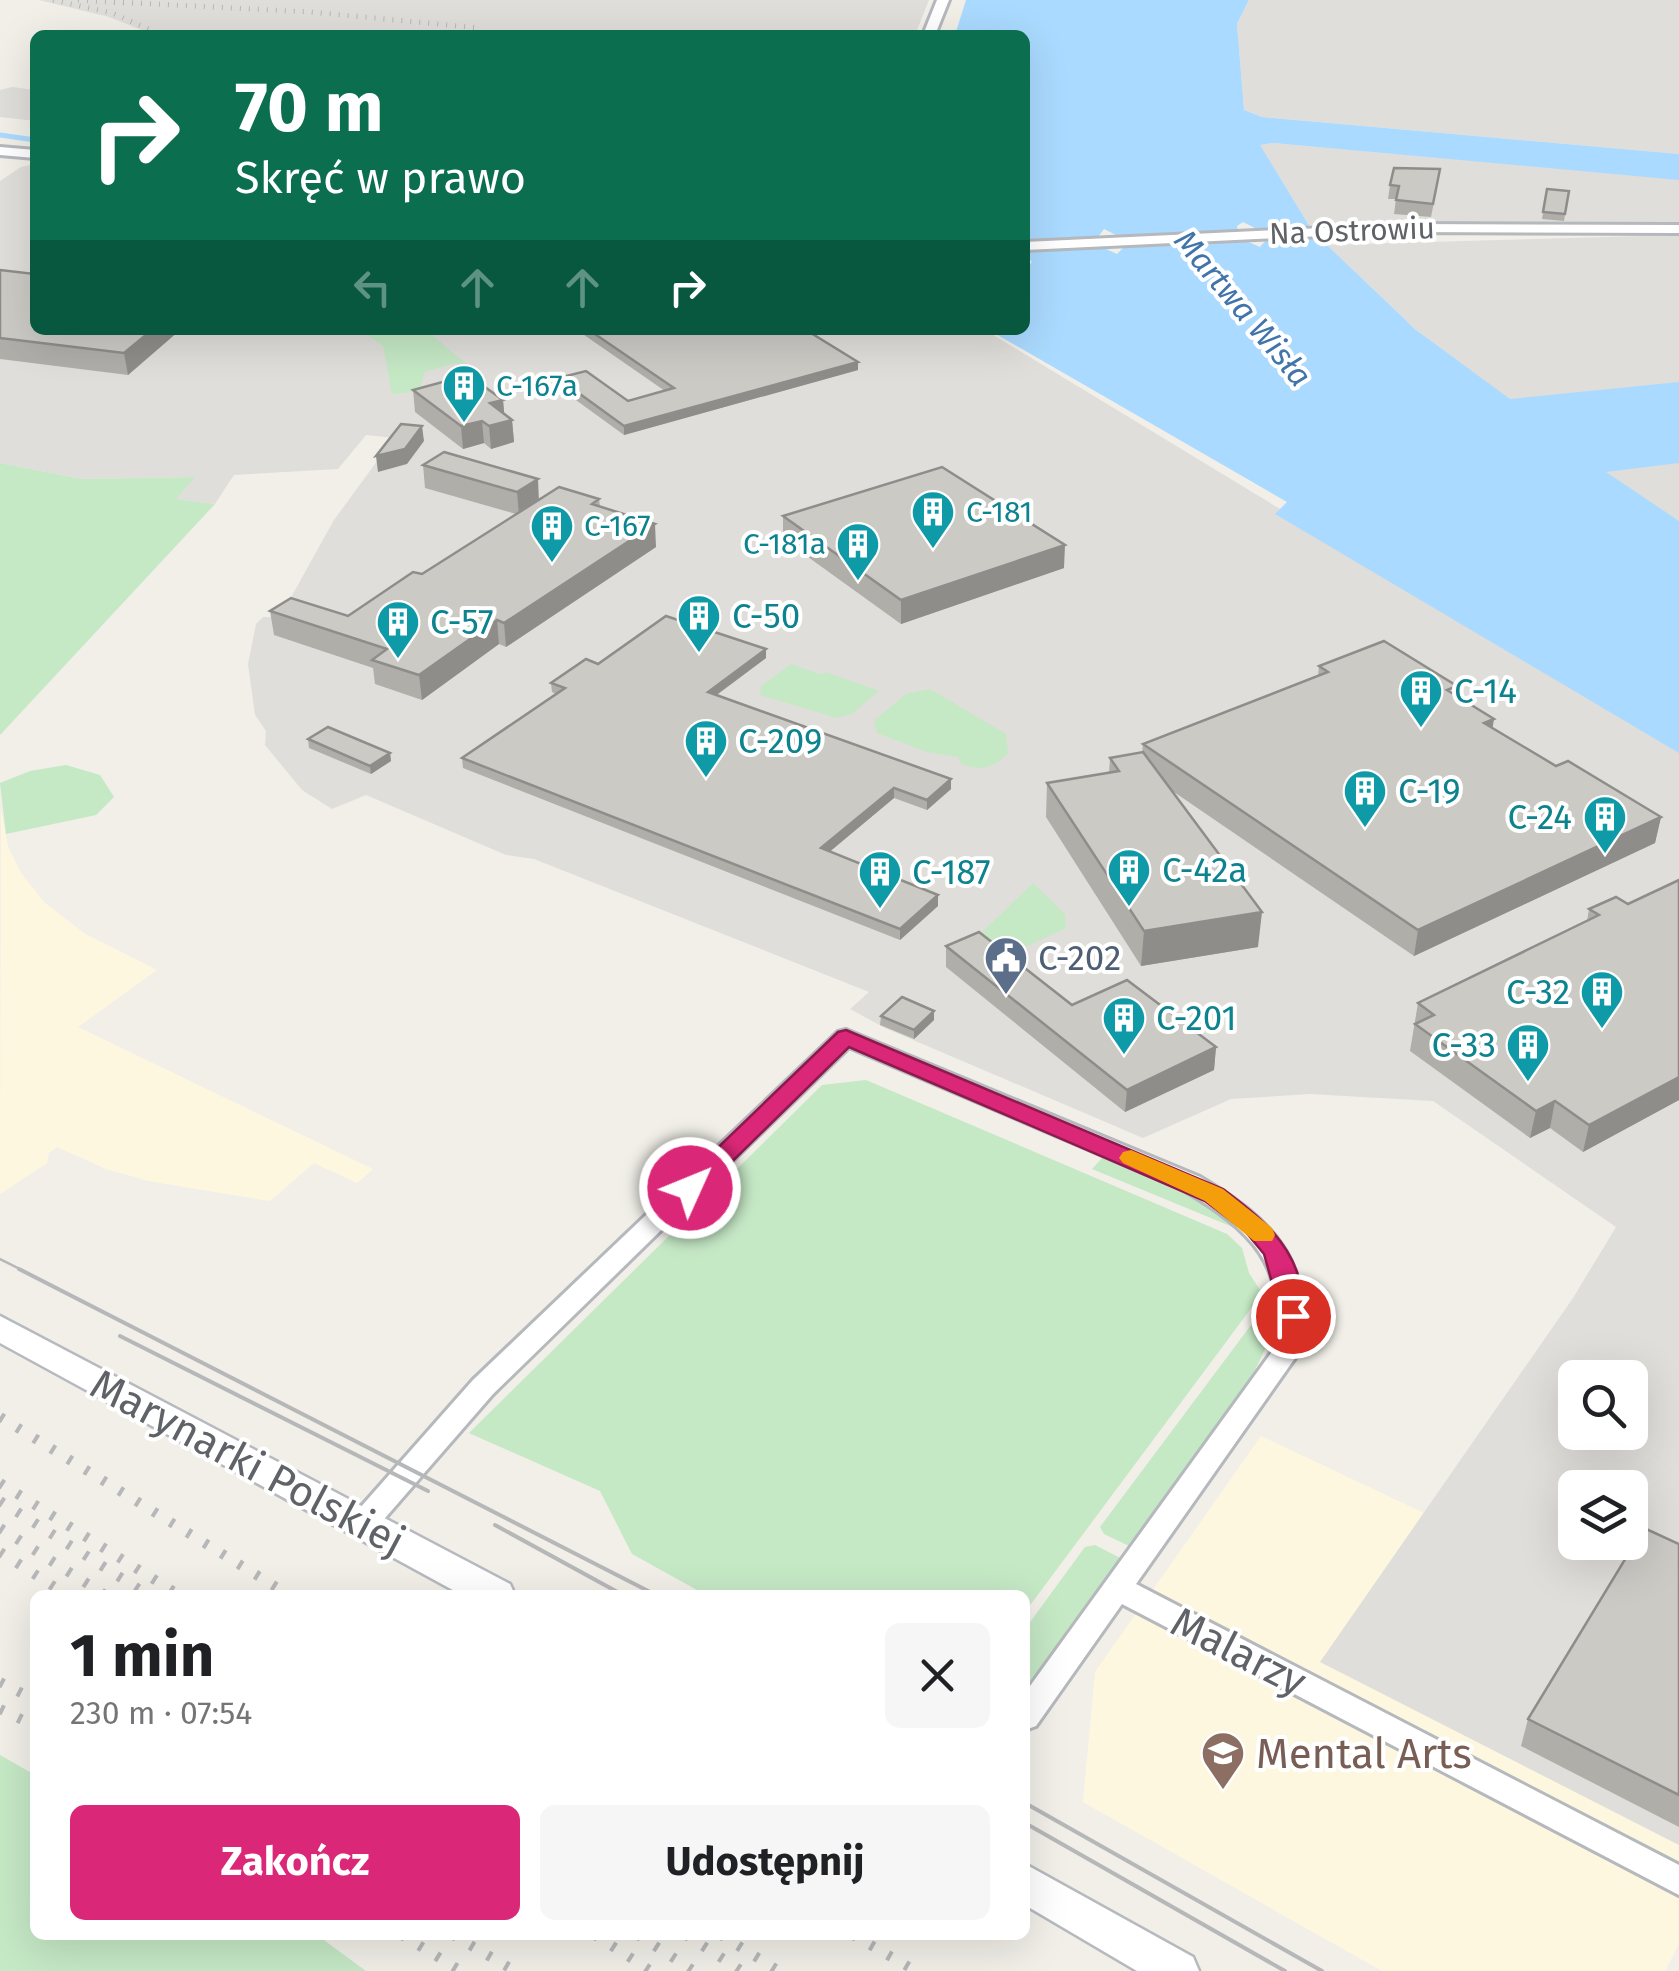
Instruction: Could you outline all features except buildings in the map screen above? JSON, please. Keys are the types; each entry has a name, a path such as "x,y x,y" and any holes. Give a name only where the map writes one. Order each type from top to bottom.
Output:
{"main road":[{"name":"Marynarki Polskiej","path":"0,1328 486,1590"},
{"path":"1030,1886 1177,1971"}],"street":[{"path":"931,30 943,0"},
{"path":"0,162 7,152"},
{"name":"Na Ostrowiu","path":"1030,246 1314,232 1679,229"},
{"path":"362,1525 483,1387 846,1037 1192,1183 1236,1210 1275,1252 1292,1300 1287,1350 1030,1710"},
{"name":"Malarzy","path":"1118,1588 1679,1880"}],"shaded area":[{"path":"39,0 929,0 917,30 142,30 109,17"},
{"path":"1249,0 1679,0 1679,154 1262,117 1244,110 1237,24"},
{"path":"30,89 30,120 0,117 0,90"},
{"path":"1273,143 1679,179 1679,224 1309,225 1259,145"},
{"path":"30,165 30,335 993,335 1679,751 1679,1845 1320,1662 1573,1298 1616,1227 1433,1101 1310,1094 1231,1099 1143,1138 885,1028 850,1009 869,992 534,859 506,855 366,795 332,809 302,790 265,745 266,731 255,715 248,664 256,624 263,617 280,617 334,520 394,438 366,435 338,469 234,475 215,504 175,499 193,477 82,479 0,463 0,181"},
{"path":"1679,235 1679,521 1612,479 1416,330 1328,246 1321,245"},
{"path":"1,810 8,847 21,873 45,903 84,933 157,970 78,1027 373,1169 357,1183 314,1163 270,1201 148,1181 106,1169 57,1147 49,1153 47,1163 0,1194"},
{"path":"1261,1436 1424,1513 1321,1662 1679,1845 1679,1944 1665,1971 1382,1971 1083,1802 1095,1672"}],"green space":[{"path":"368,335 432,335 471,368 456,363 424,372 420,391 392,394 383,346"},
{"path":"0,463 82,479 195,477 176,499 215,504 0,735"},
{"path":"791,664 879,691 852,714 837,718 760,695 761,686"},
{"path":"930,689 1006,734 1008,753 992,765 975,767 961,764 958,757 927,752 877,733 874,721 906,694"},
{"path":"66,765 100,775 114,797 96,815 6,834 0,783 30,771"},
{"path":"1033,883 1065,914 1066,928 991,963 947,966"},
{"path":"866,1080 1227,1234 1242,1248 1249,1273 1260,1290 1258,1299 1030,1605 1030,1590 697,1590 632,1554 600,1491 469,1433 822,1085"},
{"path":"1104,1156 1211,1206 1240,1230 1092,1169"},
{"path":"1275,1293 1274,1320 1263,1352 1223,1424 1131,1547 1104,1534 1100,1527"},
{"path":"1095,1545 1122,1559 1030,1685 1030,1622 1085,1547"},
{"path":"0,1755 30,1772 30,1940 324,1940 366,1971 0,1971"}],"water":[{"name":"Martwa Wisła","path":"966,0 1249,0 1237,24 1244,110 1262,117 1679,154 1679,180 1273,143 1260,145 1321,245 1328,246 1416,330 1510,399 1679,382 1679,463 1606,472 1679,521 1679,753 1275,514 1287,502 998,335 1030,335 1030,30 957,30"}],"pier":[{"path":"1243,222 1259,230 1310,227 1318,237 1266,240 1260,247 1246,241 1124,247 1117,254 1104,248 1030,252 1030,241 1098,237 1104,229 1118,236 1238,231 1237,226"}],"waterway":[{"path":"0,135 30,139"}],"tram line":[{"path":"0,1259 24,1271"},
{"path":"19,1269 646,1590"},
{"path":"120,1336 428,1491"},
{"path":"495,1525 614,1590"},
{"path":"1030,1806 1322,1971"},
{"path":"1030,1826 1285,1971"}],"railway":[{"path":"53,0 112,13 151,30"},
{"path":"78,0 128,3"},
{"path":"114,2 311,12 480,28"},
{"path":"0,1417 281,1590"},
{"path":"0,1483 171,1590"},
{"path":"0,1501 140,1590"},
{"path":"0,1528 97,1590"},
{"path":"0,1552 59,1590"},
{"path":"0,1682 30,1697"},
{"path":"0,1709 30,1724"},
{"path":"410,1940 461,1971"},
{"path":"462,1940 515,1971"},
{"path":"603,1940 651,1971"},
{"path":"646,1940 694,1971"},
{"path":"694,1940 742,1971"},
{"path":"729,1940 779,1971"},
{"path":"862,1940 916,1971"}],"slow traffic":[{"path":"1131,1158 1214,1195 1263,1235"}],"place":[{"name":"C-167a","path":"464,424"},
{"name":"C-181","path":"933,550"},
{"name":"C-167","path":"552,564"},
{"name":"C-181a","path":"858,582"},
{"name":"C-50","path":"699,654"},
{"name":"C-57","path":"398,660"},
{"name":"C-14","path":"1421,729"},
{"name":"C-209","path":"706,779"},
{"name":"C-19","path":"1365,829"},
{"name":"C-24","path":"1605,855"},
{"name":"C-42a","path":"1129,908"},
{"name":"C-187","path":"880,910"},
{"name":"C-202","path":"1006,996"},
{"name":"C-32","path":"1602,1030"},
{"name":"C-201","path":"1124,1056"},
{"name":"C-33","path":"1528,1083"},
{"name":"Mental Arts","path":"1223,1791"}],"route":[{"path":"690,1188 846,1037 1214,1195 1266,1238 1288,1284 1293,1316"}]}
